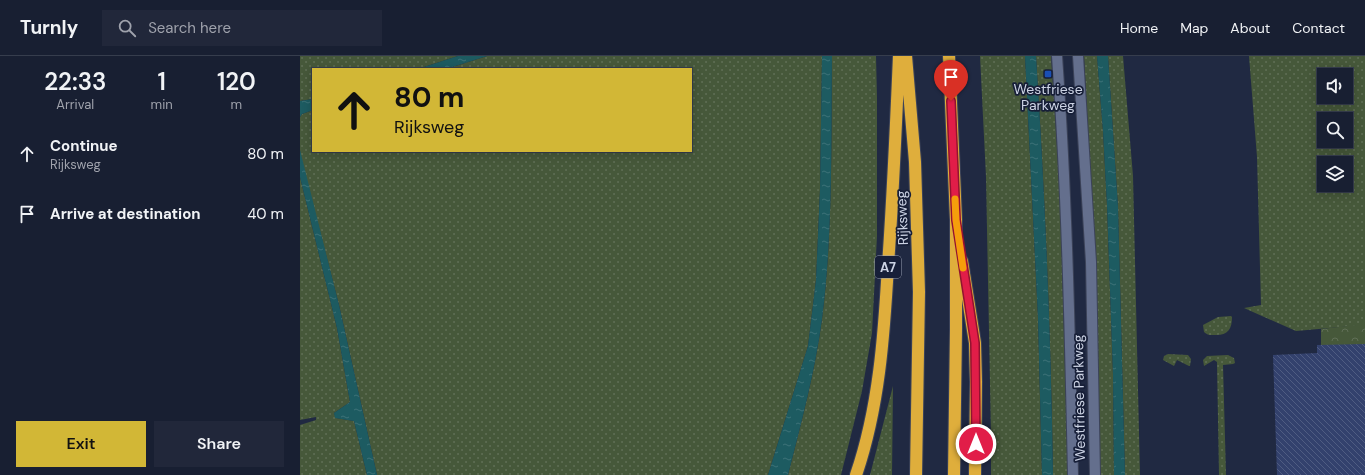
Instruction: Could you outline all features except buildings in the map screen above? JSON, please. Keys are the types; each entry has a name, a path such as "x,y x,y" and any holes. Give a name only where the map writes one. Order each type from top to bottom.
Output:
{"highway":[{"name":"A7","path":"856,475 872,417 878,381 885,312 893,198 899,56"},
{"name":"Rijksweg","path":"906,56 915,162 919,292 916,475"},
{"path":"950,56 956,220 954,475"},
{"path":"956,220 975,343 976,475"}],"street":[{"name":"Westfriese Parkweg","path":"1057,56 1068,264 1073,475"},
{"name":"Westfriese Parkweg","path":"1078,56 1091,262 1094,475"}],"green space":[{"path":"300,56 458,56 421,68 312,68 312,99 300,101"},
{"path":"487,56 822,56 820,190 816,280 808,346 768,475 377,475 339,305 301,158 300,117 302,114 312,110 312,152 692,152 692,68 449,68"},
{"path":"832,56 876,56 877,236 872,333 862,391 841,475 788,475 816,358 826,287 831,188"},
{"path":"980,56 1025,56 1038,318 1042,475 991,475 986,177"},
{"path":"1036,56 1051,56 1060,191 1068,475 1053,475 1047,266"},
{"path":"1084,56 1097,56 1103,131 1113,374 1114,475 1100,475 1095,263"},
{"path":"1108,56 1123,56 1133,176 1140,475 1125,475 1118,207"},
{"path":"1249,56 1365,56 1365,329 1364,325 1296,331 1244,308 1261,305 1257,157"},
{"path":"300,177 337,328 350,402 334,413 336,418 354,421 367,475 300,475 300,425 316,420 316,417 300,420"},
{"path":"1231,316 1230,328 1224,334 1211,335 1204,332 1203,325 1218,317"},
{"path":"1365,324 1365,345 1321,346 1321,329"},
{"path":"1168,354 1188,355 1191,359 1190,366 1177,360 1174,366 1163,360 1164,356"},
{"path":"1228,355 1234,358 1235,363 1223,365 1226,475 1219,475 1217,362 1214,360 1204,366 1203,360 1207,356"},
{"path":"893,386 892,475 870,475"}],"water":[{"path":"458,56 487,56 449,68 421,68"},
{"path":"822,56 832,56 830,221 826,287 822,319 812,378 788,475 768,475 808,346 816,280 820,190"},
{"path":"1025,56 1036,56 1047,266 1053,475 1042,475 1038,318"},
{"path":"1097,56 1108,56 1118,207 1125,475 1114,475 1113,374 1107,205"},
{"path":"312,99 312,110 302,114 300,117 300,101"},
{"path":"300,150 339,305 377,475 367,475 354,421 335,418 334,413 350,402 337,328 300,177"}],"slow traffic":[{"path":"955,199 956,220 963,268"}],"place":[{"name":"Westfriese Parkweg","path":"1048,74"}],"route":[{"path":"951,101 956,220 975,343 976,444"}]}
